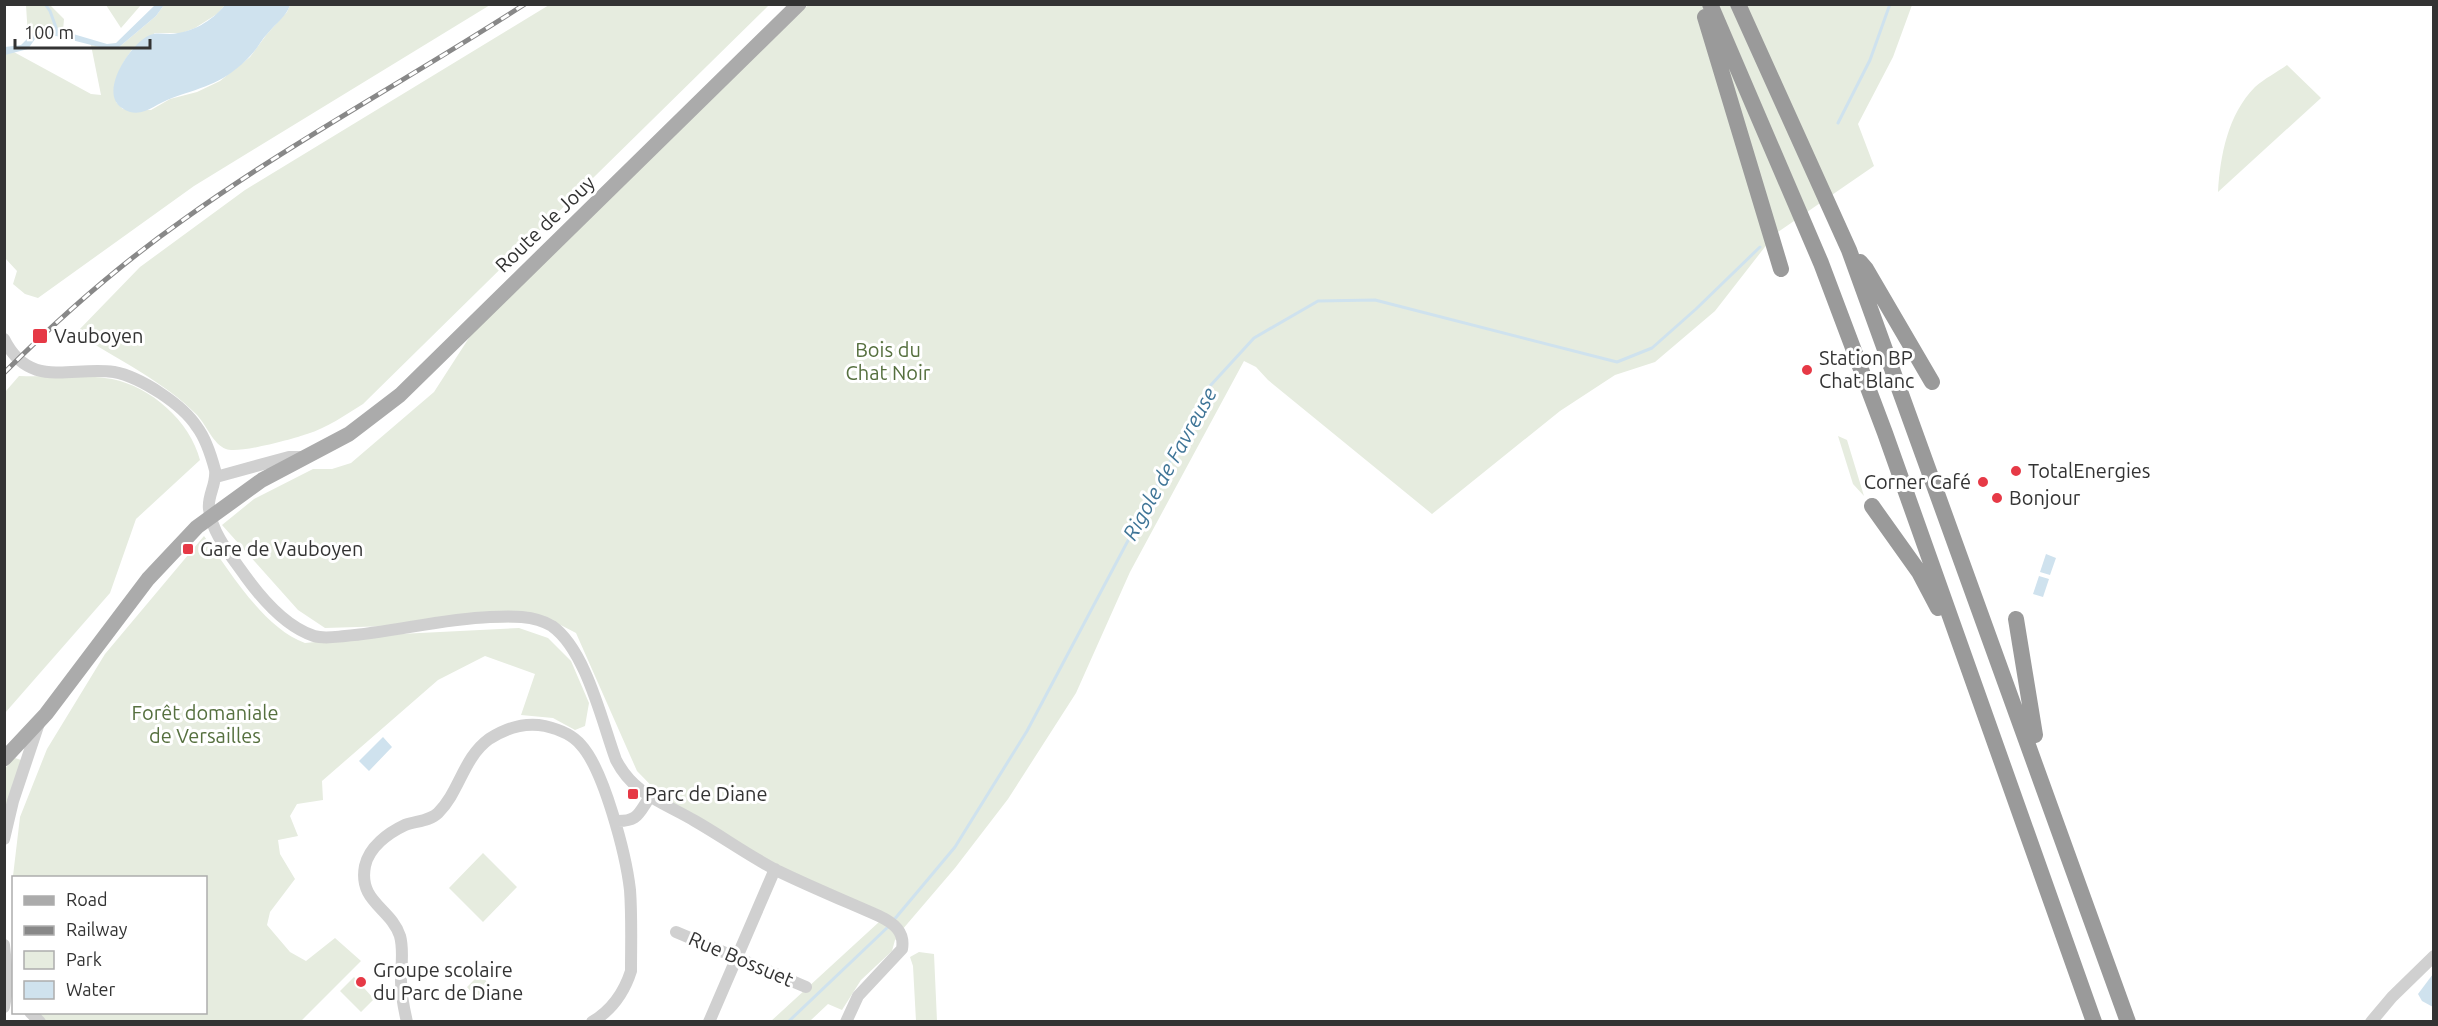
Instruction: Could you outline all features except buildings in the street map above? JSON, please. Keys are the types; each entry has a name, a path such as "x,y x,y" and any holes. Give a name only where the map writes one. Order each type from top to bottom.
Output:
{"highway":[{"path":"1701,4 1781,269"},
{"path":"1710,4 1821,263 1885,433 2094,1022"},
{"path":"1738,4 1849,250 2128,1022"},
{"path":"1849,250 1866,268 1932,382"},
{"path":"1872,506 1919,572 1936,606 1950,616"},
{"path":"2016,619 2028,703 2036,740 2035,760"}],"main road":[{"name":"Route de Jouy","path":"4,759 39,723 156,570 183,540 210,516 243,492 349,434 400,395 799,4"}],"street":[{"path":"4,339 10,350 32,369 49,373 93,371 116,373 146,386 178,406 198,428 212,460 216,477 209,502 210,516 217,533 250,583 286,620 298,629 325,638 361,635 463,618 504,616 521,616 552,627 577,657 589,679 613,753 622,772 649,798 674,809 775,869 895,926 903,946 898,955 858,996 846,1022"},
{"name":"Route de Jouy","path":"216,477 289,457 306,457"},
{"path":"4,839 39,723"},
{"path":"407,1022 401,984 400,936 396,927 369,897 364,878 368,856 377,844 404,826 434,817 457,788 470,759 489,740 524,724 561,730 580,744 591,760 615,821 629,887 631,971 618,999 611,1008 592,1022"},
{"path":"615,821 631,821 637,818 649,798"},
{"path":"709,1022 775,869"},
{"name":"Rue Bossuet","path":"676,932 806,987"},
{"path":"4,945 7,957 8,1001"},
{"path":"2371,1022 2392,996 2433,956"}],"green space":[{"path":"26,5 50,5 64,19 63,31 40,31 28,37"},
{"path":"106,5 141,5 121,28"},
{"path":"164,5 225,5 217,14 195,28 182,33 155,33 133,48 123,63 116,102 123,109 151,110 170,99 197,92 220,81 250,57 287,12 290,5 490,5 194,186 38,298 25,294 13,284 17,271 5,258 4,55 12,51 91,94 101,95 91,45 118,48 156,16"},
{"path":"549,5 769,5 363,404 329,425 307,434 253,448 226,449 214,439 197,415 170,392 76,333 140,267 245,190"},
{"name":"Bois du Chat Noir","path":"808,5 1912,5 1893,57 1858,124 1874,166 1775,234 1715,311 1655,362 1615,375 1560,411 1432,514 1268,380 1256,367 1244,361 1130,572 1076,693 1008,799 955,868 902,930 792,878 674,809 637,771 576,633 553,621 325,628 298,610 222,525 254,499 313,469 332,469 351,463 434,392 476,327"},
{"path":"2287,65 2321,98 2218,192 2223,150 2238,110 2255,87"},
{"path":"19,376 101,377 127,383 154,398 178,419 188,432 200,460 136,519 110,593 5,713 5,392"},
{"path":"1838,436 1847,440 1864,496 1853,484"},
{"name":"Forêt domaniale de Versailles","path":"204,536 261,612 290,636 305,643 400,634 519,628 548,638 571,661 589,703 585,726 575,730 553,718 521,715 535,674 485,656 438,680 322,781 323,800 297,804 290,816 298,836 278,840 280,854 295,879 270,912 267,925 290,952 306,961 335,938 361,961 301,1021 45,1021 36,1014 207,1014 207,876 13,876 20,817 47,749 105,654"},
{"path":"15,758 21,760 5,814 5,768"},
{"path":"483,853 517,887 483,922 449,888"},
{"path":"879,922 885,923 898,938 895,940 892,951 861,980 842,1010 828,1004 810,1021 770,1022"},
{"path":"919,952 934,954 937,1021 916,1021 913,966 910,957"},
{"path":"480,974 494,990 480,1002 467,987"},
{"path":"354,977 374,999 361,1012 340,991"}],"water":[{"path":"155,5 164,5 156,16 118,48 107,49 56,36 35,39 28,49 5,55 5,47 21,45 33,33 48,30 63,31 107,44 116,43"},
{"path":"225,5 290,5 253,52 224,78 141,112 129,112 115,101 113,92 119,70 141,41 153,34 170,34 194,29 208,21"},
{"path":"2046,554 2056,558 2050,575 2040,572"},
{"path":"2039,576 2049,579 2043,597 2033,594"},
{"path":"383,737 392,747 369,771 359,761"},
{"path":"2433,974 2433,1007 2422,1001 2418,994"}],"waterway":[{"path":"45,4 58,33"},
{"name":"Rigole de Favreuse","path":"1838,123 1870,60 1890,4"},
{"name":"Rigole de Favreuse","path":"893,921 955,847 1027,731 1210,386 1254,338 1318,301 1375,300 1617,362 1652,348 1760,247"},
{"name":"Rigole de Favreuse","path":"788,1022 889,926"}],"railway":[{"path":"4,373 90,292 183,220 267,163 525,4"}],"place":[{"name":"Vauboyen","path":"40,336"},
{"name":"Station BP Chat Blanc","path":"1807,370"},
{"name":"TotalEnergies","path":"2016,471"},
{"name":"Corner Café","path":"1983,482"},
{"name":"Bonjour","path":"1997,498"},
{"name":"Gare de Vauboyen","path":"188,549"},
{"name":"Parc de Diane","path":"633,794"},
{"name":"Groupe scolaire du Parc de Diane","path":"361,982"}]}
